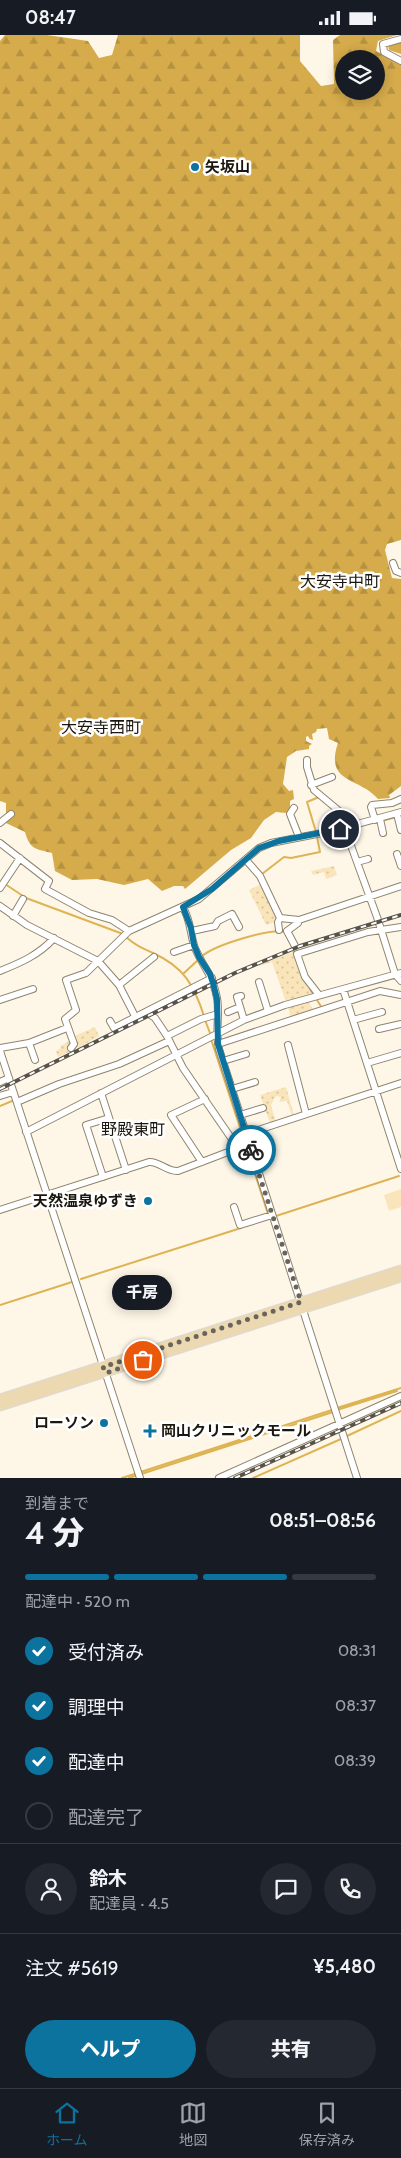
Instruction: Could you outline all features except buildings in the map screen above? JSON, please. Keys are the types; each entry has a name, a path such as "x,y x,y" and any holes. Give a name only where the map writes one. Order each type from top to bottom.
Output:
{"main road":[{"path":"0,1406 401,1270"},
{"path":"302,1305 401,1277"},
{"path":"0,1399 104,1370"}],"street":[{"path":"401,39 383,44 382,48 384,52 401,61"},
{"path":"393,563 396,571 401,573"},
{"path":"308,759 307,767 311,785 317,793 338,810 369,896 379,930 401,981"},
{"path":"311,785 332,777"},
{"path":"383,833 379,820 371,807 372,805 392,803 401,799"},
{"path":"294,808 290,814 299,837"},
{"path":"0,823 11,814"},
{"path":"71,1048 74,1044 65,1019 76,1010 66,980 86,973 129,931 183,907 212,889 259,848 271,843 398,815 401,830"},
{"path":"0,843 49,881 45,889 89,913 112,920 129,931"},
{"path":"397,854 401,866"},
{"path":"0,887 20,858"},
{"path":"356,862 368,859"},
{"path":"246,860 260,876 280,918 278,922 279,930"},
{"path":"280,918 299,920 401,886"},
{"path":"12,916 23,899"},
{"path":"0,905 12,916 98,961 119,985 136,1018"},
{"path":"183,907 192,931 194,945 212,978 217,999 218,1044 270,1216 302,1305 357,1478"},
{"path":"192,931 215,926 218,921 232,914 239,927"},
{"path":"295,946 287,931 298,923 299,920"},
{"path":"316,996 305,977 297,954 379,930 401,927"},
{"path":"0,971 28,959 46,947 54,938"},
{"path":"174,952 194,945"},
{"path":"119,985 154,957"},
{"path":"26,1132 217,1032 244,1020 316,996 398,973"},
{"path":"110,1021 114,1028 212,978"},
{"path":"259,982 268,1011"},
{"path":"0,1000 33,989"},
{"path":"343,989 401,1169"},
{"path":"218,1044 380,991 401,995"},
{"path":"241,996 237,997 244,1020"},
{"path":"228,1012 240,1007"},
{"path":"353,1020 382,1011"},
{"path":"146,1012 155,1018 168,1038 175,1054 238,1147"},
{"path":"17,1102 59,1084 119,1065 201,1019 218,1014"},
{"path":"379,1029 401,1024"},
{"path":"67,1028 29,1043 0,1050 139,1475"},
{"path":"29,1043 35,1060"},
{"path":"288,1045 306,1114"},
{"path":"367,1063 401,1053"},
{"path":"223,1061 246,1054"},
{"path":"0,1082 9,1078"},
{"path":"232,1089 255,1082"},
{"path":"246,1133 401,1083"},
{"path":"0,1096 13,1092"},
{"path":"101,1093 126,1170"},
{"path":"202,1162 171,1115 205,1099"},
{"path":"240,1115 263,1108"},
{"path":"102,1177 86,1125 109,1118"},
{"path":"0,1210 154,1162 172,1171 178,1171 249,1144"},
{"path":"234,1207 240,1225 270,1216"},
{"path":"219,1478 401,1395"}],"shaded area":[{"path":"334,866 337,875 326,879 324,872 313,875 311,871"},
{"path":"261,884 277,918 276,922 266,925 249,890"},
{"path":"293,952 303,978 313,995 286,1002 272,962 259,965"},
{"path":"309,1002 314,1012 291,1019 288,1007"},
{"path":"95,1027 99,1036 78,1048 72,1037"},
{"path":"72,1040 71,1050 76,1049 58,1057 56,1051 61,1048 60,1046"},
{"path":"286,1087 294,1115 292,1116 287,1101 279,1102 281,1097 276,1096 271,1105 276,1122 270,1123 260,1095"},
{"path":"401,1189 401,1207 389,1211 384,1195"}],"green space":[{"path":"5,35 47,35 88,41 99,58 112,55 118,35 300,35 300,61 321,86 334,84 333,40 340,35 397,35 378,41 376,50 335,50 335,100 385,100 385,56 401,65 401,540 387,544 385,550 392,578 401,579 401,786 389,795 390,798 378,799 371,792 346,778 336,766 335,756 338,743 329,739 327,728 317,729 312,734 313,740 308,736 306,737 306,741 312,744 309,746 309,749 296,751 287,757 283,784 289,791 293,790 294,799 290,801 290,810 287,813 276,812 264,820 251,838 231,850 185,889 183,886 174,886 162,891 148,879 124,885 97,879 72,880 55,871 52,853 34,848 25,832 6,823 6,803 0,801 0,41"},
{"path":"401,42 401,54 389,50 388,45"}],"waterway":[{"path":"399,341 401,346"},
{"path":"316,832 307,802 319,797"},
{"path":"381,821 396,817"},
{"path":"262,874 284,857 291,858 320,852 317,837"},
{"path":"5,884 26,898 123,934"},
{"path":"201,957 218,947 242,939 278,931 286,932"},
{"path":"126,937 139,946 164,958 180,971 192,986 204,1016"},
{"path":"291,945 295,955"},
{"path":"184,973 198,960"},
{"path":"310,989 322,1008"},
{"path":"205,1020 210,1033"},
{"path":"211,1039 245,1143"},
{"path":"0,1106 12,1101"},
{"path":"241,1150 247,1149 268,1214"},
{"path":"276,1216 399,1176"},
{"path":"81,1279 241,1228"},
{"path":"0,1305 72,1282"},
{"path":"337,1408 401,1388"},
{"path":"337,1410 397,1391"},
{"path":"122,1478 332,1410"},
{"path":"347,1436 401,1411"},
{"path":"129,1478 333,1412"},
{"path":"253,1478 341,1439"}],"railway":[{"path":"0,1089 235,973 300,946 401,915"},
{"path":"235,1478 401,1403"}],"way so far":[{"path":"143,1360 106,1373 103,1367 301,1302 251,1150"}],"place":[{"name":"矢坂山","path":"195,167"},
{"name":"天然温泉ゆずき","path":"148,1201"},
{"name":"千房","path":"143,1360"},
{"name":"ローソン","path":"104,1423"},
{"name":"岡山クリニックモール","path":"150,1431"}],"district":[{"name":"大安寺中町","path":"340,581"},
{"name":"大安寺西町","path":"101,727"},
{"name":"野殿東町","path":"133,1129"}],"route":[{"path":"251,1150 218,1044 217,999 213,983 194,945 191,928 183,907 199,899 212,889 259,848 279,841 340,829"}]}
